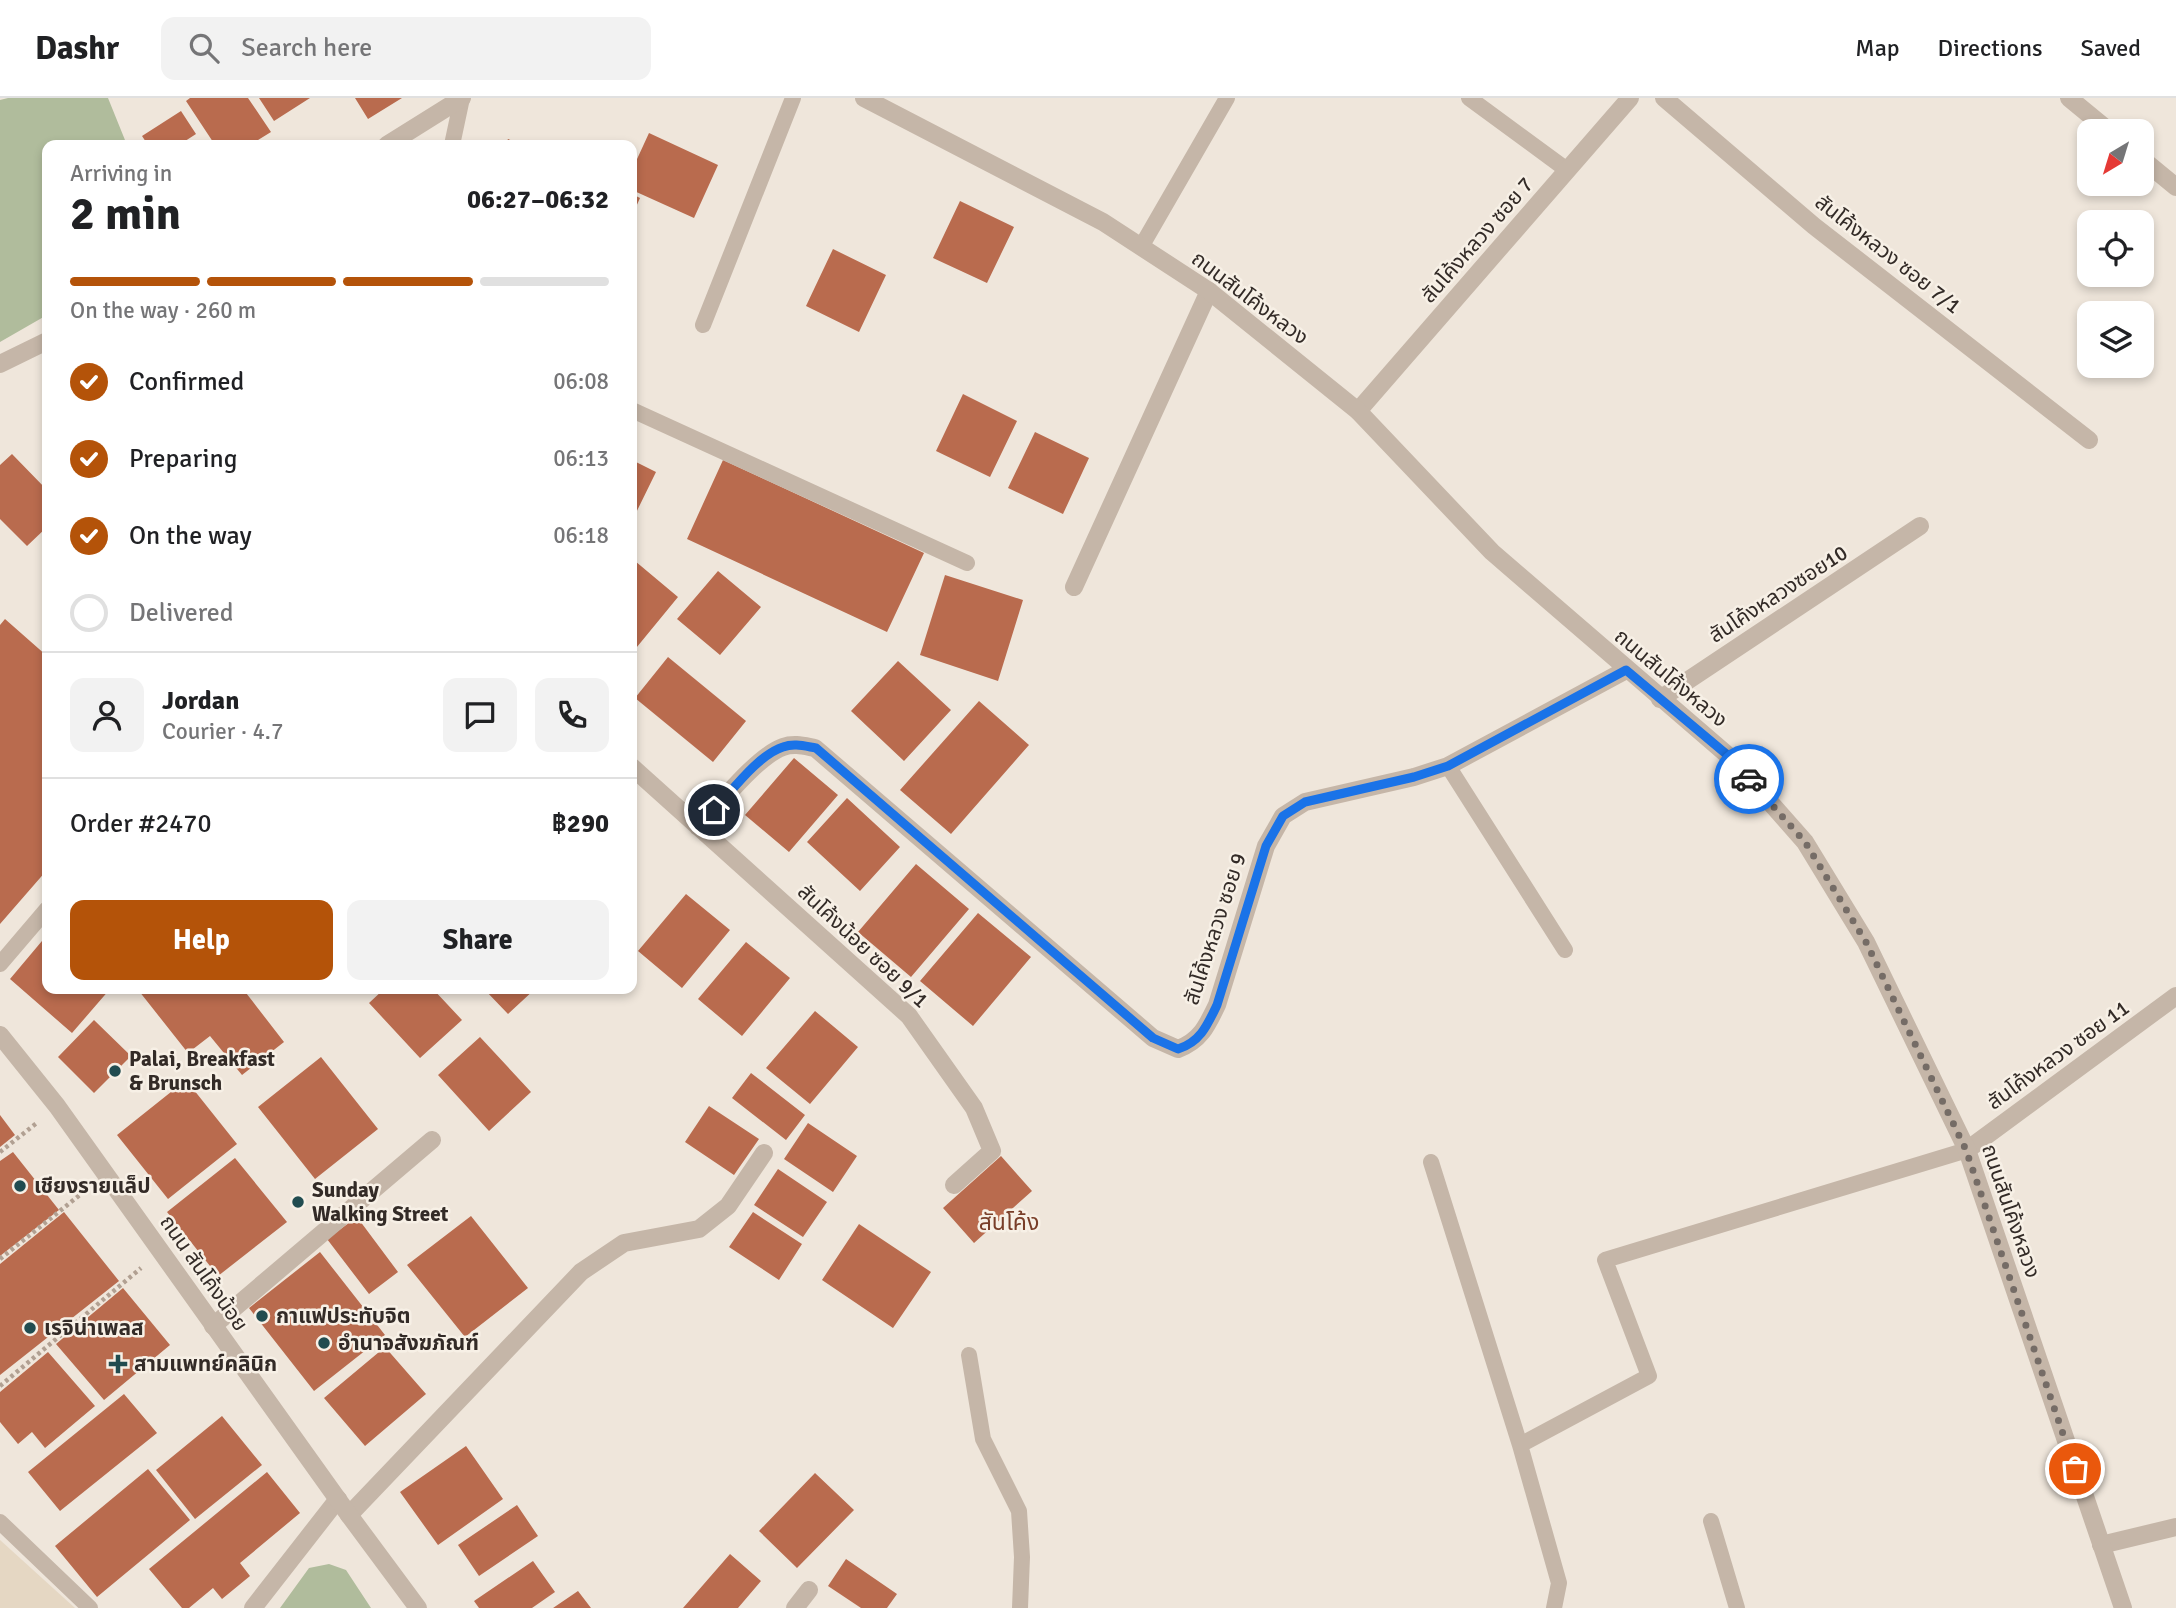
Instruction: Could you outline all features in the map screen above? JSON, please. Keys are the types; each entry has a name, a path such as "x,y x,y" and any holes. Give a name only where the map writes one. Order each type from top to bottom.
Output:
{"street":[{"path":"395,140 462,98"},
{"name":"ถนนสันโค้งหลวง","path":"864,98 1103,222 1209,290 1358,411 1492,552 1731,758 1805,842 1866,942 1966,1150 2123,1608"},
{"name":"สันโค้งหลวง ซอย 7","path":"1358,411 1630,98"},
{"name":"สันโค้งหลวง ซอย 7/1","path":"1664,98 1814,226 2088,440"},
{"path":"2069,98 2094,119"},
{"path":"2154,169 2176,187"},
{"path":"1074,587 1209,290"},
{"path":"0,364 42,343"},
{"name":"สันโค้งหลวงซอย10","path":"1660,699 1920,526"},
{"name":"สันโค้งหลวง ซอย 9","path":"698,827 763,758 782,747 797,745 816,748 1153,1038 1178,1049 1192,1044 1206,1029 1217,1005 1266,846 1283,816 1305,802 1414,777 1448,766 1626,670"},
{"name":"สันโค้งน้อย ซอย 9/1","path":"637,772 909,1016 974,1108 992,1151 954,1185"},
{"name":"สันโค้งหลวง ซอย 11","path":"1966,1150 2176,996"},
{"name":"ถนน สันโค้งน้อย","path":"0,1035 57,1106 418,1608"},
{"path":"213,1326 432,1140"},
{"path":"349,1515 581,1272 624,1243 699,1229 728,1206 765,1153"},
{"path":"253,1608 338,1499"},
{"path":"2101,1545 2176,1527"},
{"path":"795,1608 809,1590"}],"lane":[{"path":"453,140 462,98"},
{"path":"704,324 793,98"},
{"path":"1141,247 1227,98"},
{"path":"1469,98 1567,170"},
{"path":"637,412 967,563"},
{"path":"1448,766 1565,950"},
{"path":"0,964 42,915"},
{"path":"1520,1445 1649,1376 1605,1260 1966,1150"},
{"path":"1431,1161 1520,1445 1559,1583 1554,1608"},
{"path":"969,1355 983,1439 1019,1511 1022,1557 1020,1608"},
{"path":"1710,1521 1737,1608"},
{"path":"0,1522 90,1608"}],"path":[{"path":"0,1152 57,1106"},
{"path":"0,1259 105,1174"},
{"path":"0,1386 161,1253"}],"green space":[{"path":"108,98 125,140 42,140 42,318 0,342 0,100"},
{"path":"329,1564 346,1570 371,1608 280,1608 309,1568"}],"shaded area":[{"path":"0,1540 75,1608 0,1608"}],"building":[{"path":"190,98 248,98 271,132 258,140 212,140 186,101"},
{"path":"259,98 310,98 274,121"},
{"path":"355,98 402,98 368,119"},
{"path":"181,111 196,134 187,140 145,140 142,136"},
{"path":"649,133 718,165 694,218 637,192 637,159"},
{"path":"960,201 1014,227 987,283 933,258"},
{"path":"833,249 886,275 859,332 806,306"},
{"path":"963,394 1017,421 990,477 936,451"},
{"path":"1035,432 1089,458 1063,514 1008,488"},
{"path":"12,454 42,485 42,532 27,546 0,519 0,465"},
{"path":"723,460 924,553 887,632 687,539"},
{"path":"637,462 656,472 637,511"},
{"path":"637,563 678,597 637,647"},
{"path":"718,571 761,607 720,655 677,619"},
{"path":"945,575 1023,600 998,681 920,655"},
{"path":"5,619 42,652 42,876 0,924 0,625"},
{"path":"668,657 746,721 713,762 637,700 637,696"},
{"path":"898,661 951,710 904,761 851,711"},
{"path":"979,701 1029,745 951,834 900,790"},
{"path":"794,758 838,795 789,852 745,815"},
{"path":"847,798 900,847 860,891 807,842"},
{"path":"916,864 969,909 911,977 858,932"},
{"path":"686,894 730,930 682,988 638,951"},
{"path":"978,913 1031,957 973,1026 920,981"},
{"path":"42,941 42,994 106,994 72,1033 10,979"},
{"path":"746,942 790,978 742,1036 698,999"},
{"path":"141,994 247,994 284,1042 242,1075 210,1036 188,1053"},
{"path":"379,994 438,994 462,1020 420,1058 369,1003"},
{"path":"489,994 530,994 508,1014"},
{"path":"815,1011 858,1047 810,1104 766,1068"},
{"path":"94,1020 131,1056 94,1093 58,1057"},
{"path":"480,1037 531,1092 489,1131 438,1075"},
{"path":"321,1057 378,1129 315,1179 258,1107"},
{"path":"751,1073 805,1115 786,1140 732,1098"},
{"path":"186,1080 237,1144 168,1199 117,1135"},
{"path":"709,1106 759,1139 734,1175 685,1142"},
{"path":"0,1115 15,1135 0,1147"},
{"path":"808,1123 857,1156 833,1192 784,1159"},
{"name":"เชียงรายแล็ป","path":"13,1152 59,1210 0,1256 0,1161"},
{"path":"1001,1156 1032,1191 974,1243 943,1208"},
{"path":"235,1158 287,1222 218,1276 167,1212"},
{"path":"778,1169 827,1202 803,1237 754,1205"},
{"name":"เรจิน่าเพลส","path":"64,1212 119,1281 0,1375 0,1264"},
{"path":"753,1212 802,1244 779,1280 729,1247"},
{"path":"471,1216 528,1288 465,1337 407,1265"},
{"path":"357,1217 398,1272 369,1294 327,1239"},
{"path":"859,1224 931,1272 893,1328 822,1280"},
{"path":"320,1252 385,1335 314,1391 249,1308"},
{"path":"123,1288 170,1345 104,1400 56,1344"},
{"path":"385,1347 426,1394 365,1446 324,1398"},
{"path":"48,1352 95,1406 45,1448 32,1432 18,1444 0,1422 0,1392"},
{"path":"124,1394 157,1433 60,1511 28,1472"},
{"path":"222,1416 262,1465 195,1519 156,1470"},
{"path":"466,1446 503,1499 438,1545 400,1492"},
{"path":"148,1469 190,1520 97,1597 55,1546"},
{"path":"267,1472 300,1513 240,1563 250,1576 222,1599 213,1588 189,1608 182,1608 149,1569"},
{"path":"815,1473 854,1510 797,1568 759,1531"},
{"path":"517,1505 538,1536 479,1576 458,1545"},
{"path":"730,1554 761,1581 738,1608 683,1608"},
{"path":"846,1559 897,1594 887,1608 861,1608 828,1586"},
{"path":"533,1561 555,1592 532,1608 479,1608 474,1601"},
{"path":"578,1591 591,1608 553,1608"}],"way so far":[{"path":"1749,779 1805,842 1866,942 1966,1150 2075,1469"}],"place":[{"name":"Palai, Breakfast & Brunsch","path":"115,1071"},
{"name":"เชียงรายแล็ป","path":"20,1186"},
{"name":"Sunday Walking Street","path":"298,1202"},
{"name":"กาแฟประทับจิต","path":"262,1316"},
{"name":"เรจิน่าเพลส","path":"30,1328"},
{"name":"อำนาจสังฆภัณฑ์","path":"324,1343"},
{"name":"สามแพทย์คลินิก","path":"118,1364"}],"district":[{"name":"สันโค้ง","path":"1009,1222"}],"route":[{"path":"714,810 763,758 782,747 797,745 816,748 1153,1038 1178,1049 1192,1044 1206,1029 1217,1005 1266,846 1283,816 1305,802 1414,777 1448,766 1626,670 1731,758 1749,779"}]}
